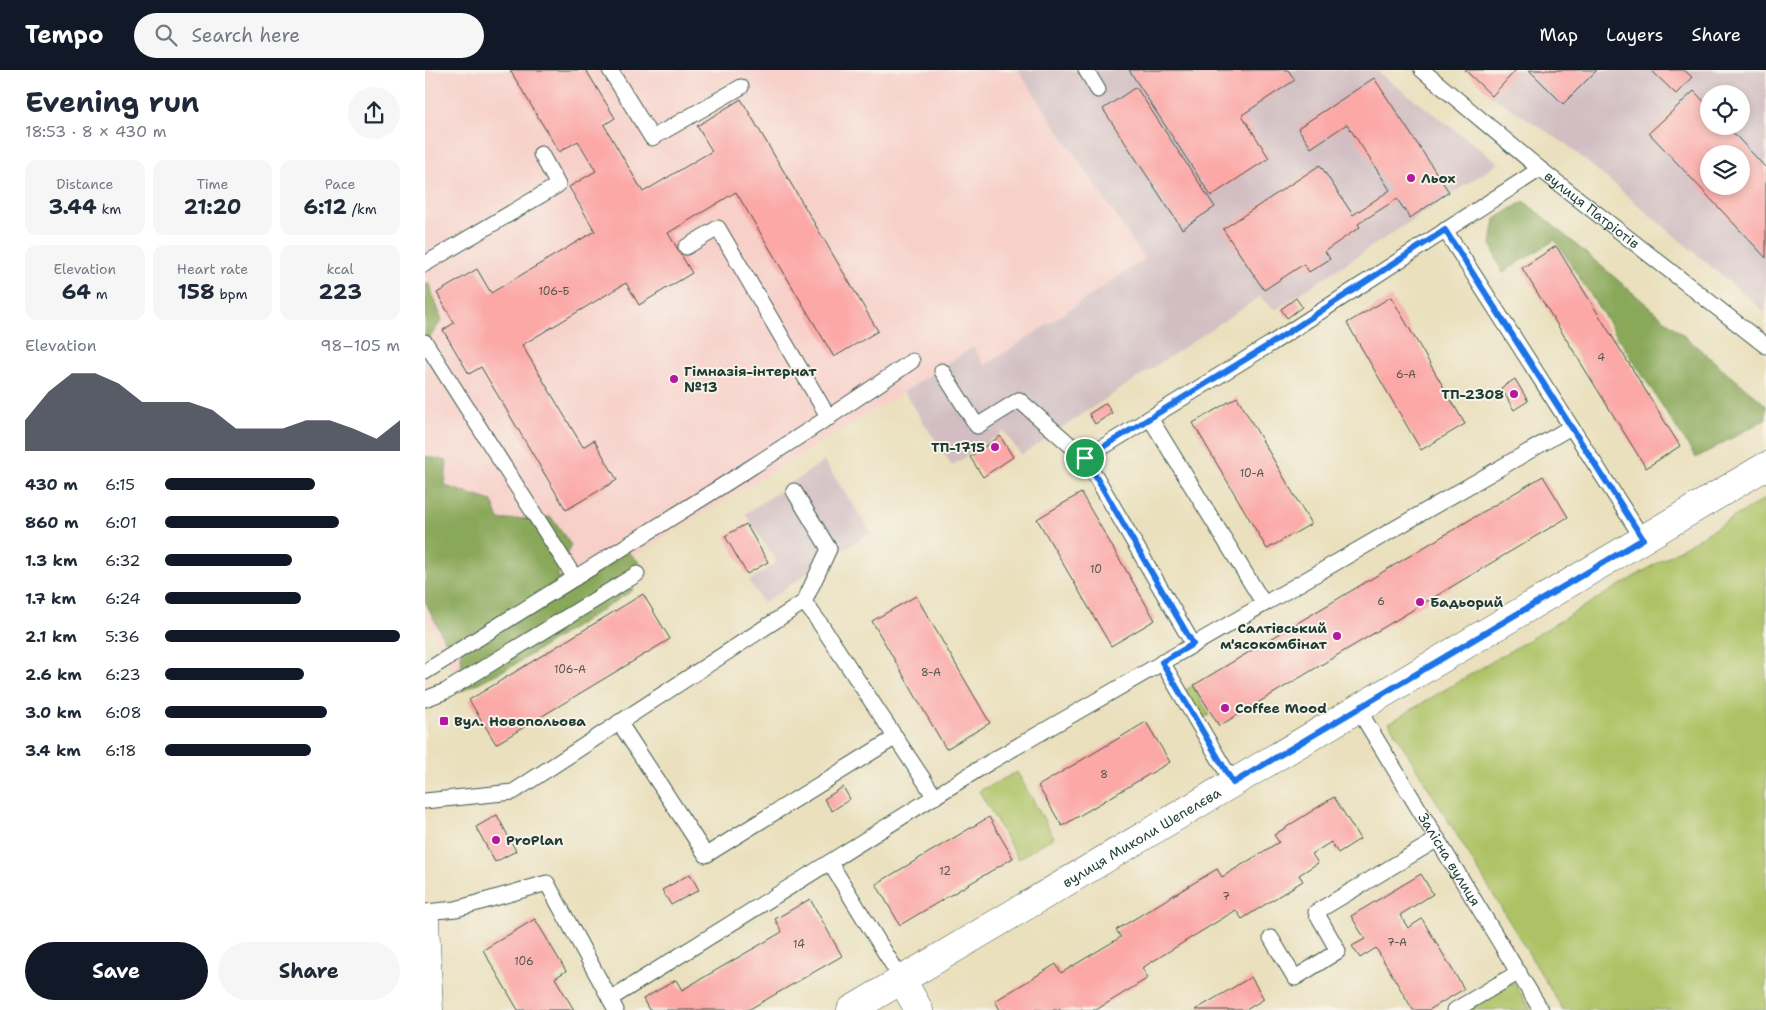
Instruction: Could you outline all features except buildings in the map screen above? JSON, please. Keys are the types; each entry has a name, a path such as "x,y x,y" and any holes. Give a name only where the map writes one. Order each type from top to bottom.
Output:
{"street":[{"name":"вулиця Миколи Шепелєва","path":"851,1010 1766,466"},
{"path":"425,921 429,1010"},
{"path":"902,980 919,1010"}],"lane":[{"path":"610,70 652,138 741,87"},
{"path":"1086,70 1098,90"},
{"name":"вулиця Патріотів","path":"1421,70 1540,169 1766,346"},
{"path":"425,264 558,185 541,154"},
{"path":"1085,458 1272,343 1540,169"},
{"path":"687,247 718,228 829,418"},
{"path":"1445,230 1643,539"},
{"path":"425,342 575,578"},
{"path":"425,672 829,418 912,361"},
{"path":"942,371 977,426 1019,400 1085,458 1193,644"},
{"path":"1150,418 1264,604"},
{"path":"425,912 456,909 547,883 613,1004 990,762 1571,427"},
{"path":"425,801 513,792 804,602 829,550 794,491"},
{"path":"425,699 446,691 637,574"},
{"path":"804,602 935,797"},
{"path":"1162,662 1233,783"},
{"name":"Залісна вулиця","path":"1358,709 1541,1010"},
{"path":"619,722 705,855 896,737"},
{"path":"1271,938 1295,978 1339,951 1316,912 1438,839"},
{"path":"830,863 902,980"},
{"path":"1455,1010 1519,972"}],"shaded area":[{"name":"Гімназія-інтернат №13","path":"425,70 1018,70 1145,259 985,366 972,347 904,392 661,539 453,674 425,615"},
{"path":"1018,70 1375,70 1499,163 1275,310 1260,297 1021,455 1004,431 952,466 904,392 973,347 985,366 1145,259"},
{"path":"1465,70 1766,70 1766,313 1567,145 1492,96"},
{"path":"824,461 871,532 763,603 749,581 777,562 745,514"}],"green space":[{"path":"1524,201 1766,405 1766,419 1696,458 1555,240 1502,273 1491,244 1495,219"},
{"path":"425,284 429,284 442,320 430,337 425,340"},
{"path":"425,456 447,461 445,486 492,501 499,520 551,517 571,545 557,577 589,577 619,542 639,562 632,591 514,665 462,691 461,642 445,641 425,601"},
{"path":"1766,498 1766,1010 1563,1010 1389,723"},
{"path":"1193,686 1209,715 1200,720 1182,692"},
{"path":"1017,772 1054,837 1018,859 979,791"},
{"path":"1514,982 1531,1010 1469,1010"}],"place":[{"name":"Льох","path":"1411,178"},
{"name":"Гімназія-інтернат №13","path":"674,379"},
{"name":"ТП-2308","path":"1514,394"},
{"name":"ТП-1715","path":"995,447"},
{"name":"Бадьорий","path":"1420,602"},
{"name":"Салтівський м'ясокомбінат","path":"1337,636"},
{"name":"Coffee Mood","path":"1225,708"},
{"name":"Вул. Новопольова","path":"444,721"},
{"name":"ProPlan","path":"496,840"}],"route":[{"path":"1445,230 1643,539 1233,783 1162,662 1193,644 1085,458 1272,343 1445,230"}]}
